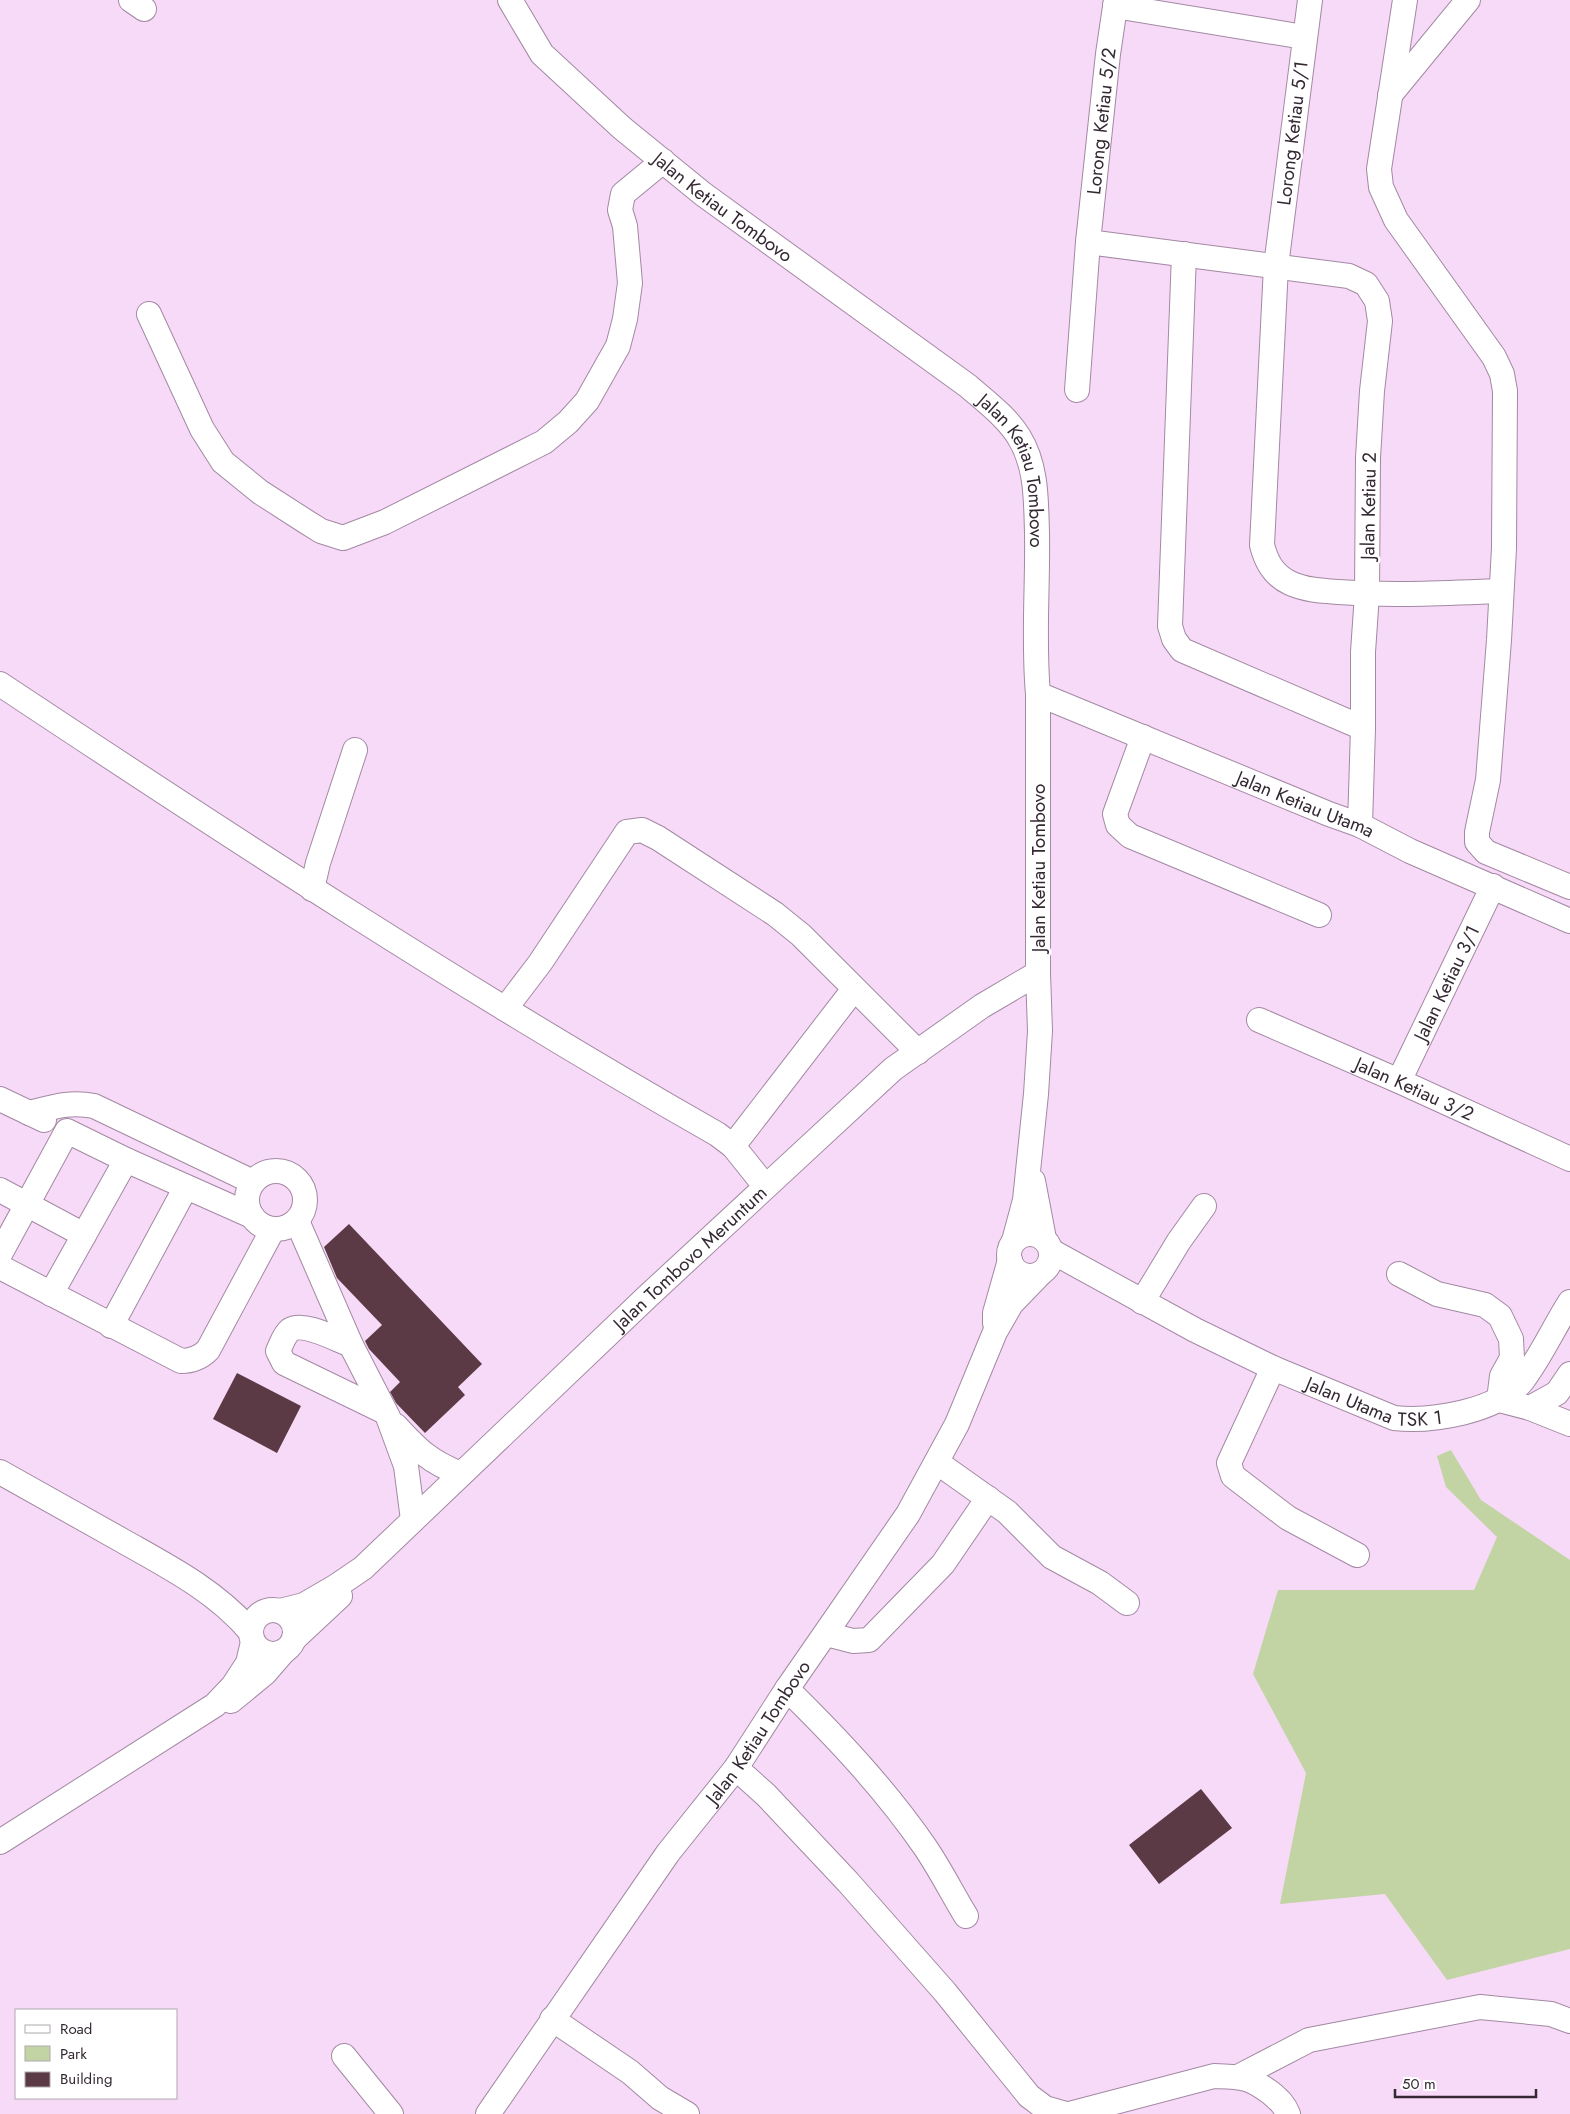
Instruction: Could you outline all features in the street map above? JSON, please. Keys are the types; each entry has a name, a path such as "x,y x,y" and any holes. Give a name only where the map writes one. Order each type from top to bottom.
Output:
{"street":[{"name":"Jalan Ketiau Tombovo","path":"510,0 542,54 622,128 703,194 968,386 998,413 1019,436 1031,465 1036,496 1038,554 1036,669 1038,694 1038,973 1040,1032 1024,1206 995,1313 995,1332"},
{"name":"Lorong Ketiau 5/1","path":"1310,0 1276,266 1262,544 1265,556 1273,572 1289,583 1312,590 1367,594 1502,592"},
{"path":"1405,0 1379,168 1381,187 1396,220 1494,357 1502,374 1505,391 1506,452 1502,592 1488,780 1477,832 1477,842 1486,852 1570,887"},
{"path":"1390,95 1468,0"},
{"path":"1115,3 1304,37"},
{"name":"Lorong Ketiau 5/2","path":"1077,390 1088,242 1115,3"},
{"path":"149,314 202,429 223,462 260,492 305,521 321,531 343,538 385,522 544,442 568,422 587,401 618,346 625,319 630,283 625,226 620,210 623,194 663,160"},
{"name":"Jalan Ketiau 2","path":"1088,242 1349,276 1366,284 1378,301 1380,321 1372,391 1368,458 1367,594 1363,652 1360,825"},
{"path":"1184,254 1170,626 1174,639 1182,650 1363,728"},
{"path":"0,684 312,889 505,1009 717,1134 733,1146 766,1186"},
{"name":"Jalan Ketiau Utama","path":"1038,694 1360,825 1410,851 1494,886 1570,921"},
{"path":"1143,737 1114,814 1118,825 1130,836 1319,916"},
{"path":"312,889 318,863 355,750"},
{"path":"505,1009 540,964 627,832 642,830 658,838 775,914 823,955 854,989 918,1052"},
{"name":"Jalan Ketiau 3/1","path":"1399,1081 1494,886"},
{"name":"Jalan Tombovo Meruntum","path":"273,1610 304,1605 363,1568 766,1186 893,1069 982,1006 1038,973"},
{"path":"733,1146 854,989"},
{"name":"Jalan Ketiau 3/2","path":"1259,1020 1570,1159"},
{"path":"0,1099 126,1160 252,1216"},
{"path":"29,1113 63,1104 78,1103 94,1106 253,1182"},
{"path":"0,1254 67,1131"},
{"path":"51,1294 126,1160"},
{"name":"Jalan Ketiau Tombovo","path":"488,2114 668,1853 736,1768 787,1689 908,1514 938,1463 957,1424 995,1332 1011,1304 1045,1259 1036,1191 1029,1168"},
{"path":"273,1171 285,1172 296,1178 303,1188 306,1199 304,1211 297,1221 286,1228 273,1229 260,1225 252,1216 247,1205 248,1193 253,1182 262,1174 273,1171"},
{"path":"111,1326 186,1187"},
{"path":"0,1190 84,1235"},
{"path":"1142,1302 1179,1241 1204,1206"},
{"path":"297,1221 351,1346 386,1415 406,1466 413,1520"},
{"path":"0,1267 181,1361 188,1361 203,1355 208,1350 273,1229"},
{"path":"1032,1234 1045,1259 1034,1276 1021,1274 1012,1266 1012,1251 1020,1237 1032,1234"},
{"name":"Jalan Utama TSK 1","path":"1045,1259 1081,1278 1118,1289 1273,1368 1394,1418 1410,1420 1464,1412 1499,1400 1522,1382 1570,1302"},
{"path":"1399,1274 1437,1294 1485,1305 1500,1316 1511,1339 1512,1358 1502,1376 1499,1400 1530,1408 1570,1424"},
{"path":"351,1346 314,1330 299,1327 290,1330 282,1340 278,1351 284,1363 386,1415 424,1456 443,1467 461,1474"},
{"path":"1273,1368 1229,1462 1233,1476 1288,1518 1357,1555"},
{"path":"1530,1408 1557,1393 1570,1374"},
{"path":"938,1463 1007,1512 1052,1557 1100,1583 1127,1603"},
{"path":"0,1472 184,1575 228,1608 263,1652 277,1654 289,1645 294,1625 286,1614 184,1575"},
{"path":"826,1634 853,1641 869,1640 943,1564 988,1498"},
{"name":"Jalan Tombovo Meruntum","path":"215,1705 230,1702 249,1688 289,1645 353,1584 363,1568"},
{"path":"0,1842 215,1705 233,1686 248,1663 255,1618 273,1610"},
{"path":"787,1689 838,1739 878,1786 925,1848 966,1916"},
{"path":"736,1768 766,1794 848,1882 946,1992 1029,2096 1045,2108 1067,2114 1214,2076 1238,2077 1254,2081 1284,2103 1288,2114"},
{"path":"1238,2077 1309,2040 1480,2007 1551,2014 1570,2020"},
{"path":"552,2019 630,2072 660,2098 687,2114"},
{"path":"344,2056 390,2114"}],"green space":[{"path":"1451,1450 1481,1500 1570,1560 1570,1949 1447,1980 1385,1894 1280,1904 1306,1773 1253,1674 1278,1590 1474,1590 1497,1537 1446,1487 1437,1456"}],"building":[{"path":"349,1224 482,1364 458,1387 465,1395 425,1433 396,1403 390,1392 400,1382 369,1349 365,1341 382,1325 337,1278 324,1247"},
{"path":"237,1373 301,1406 277,1453 213,1419"},
{"path":"1201,1789 1232,1828 1159,1884 1129,1845"}]}
